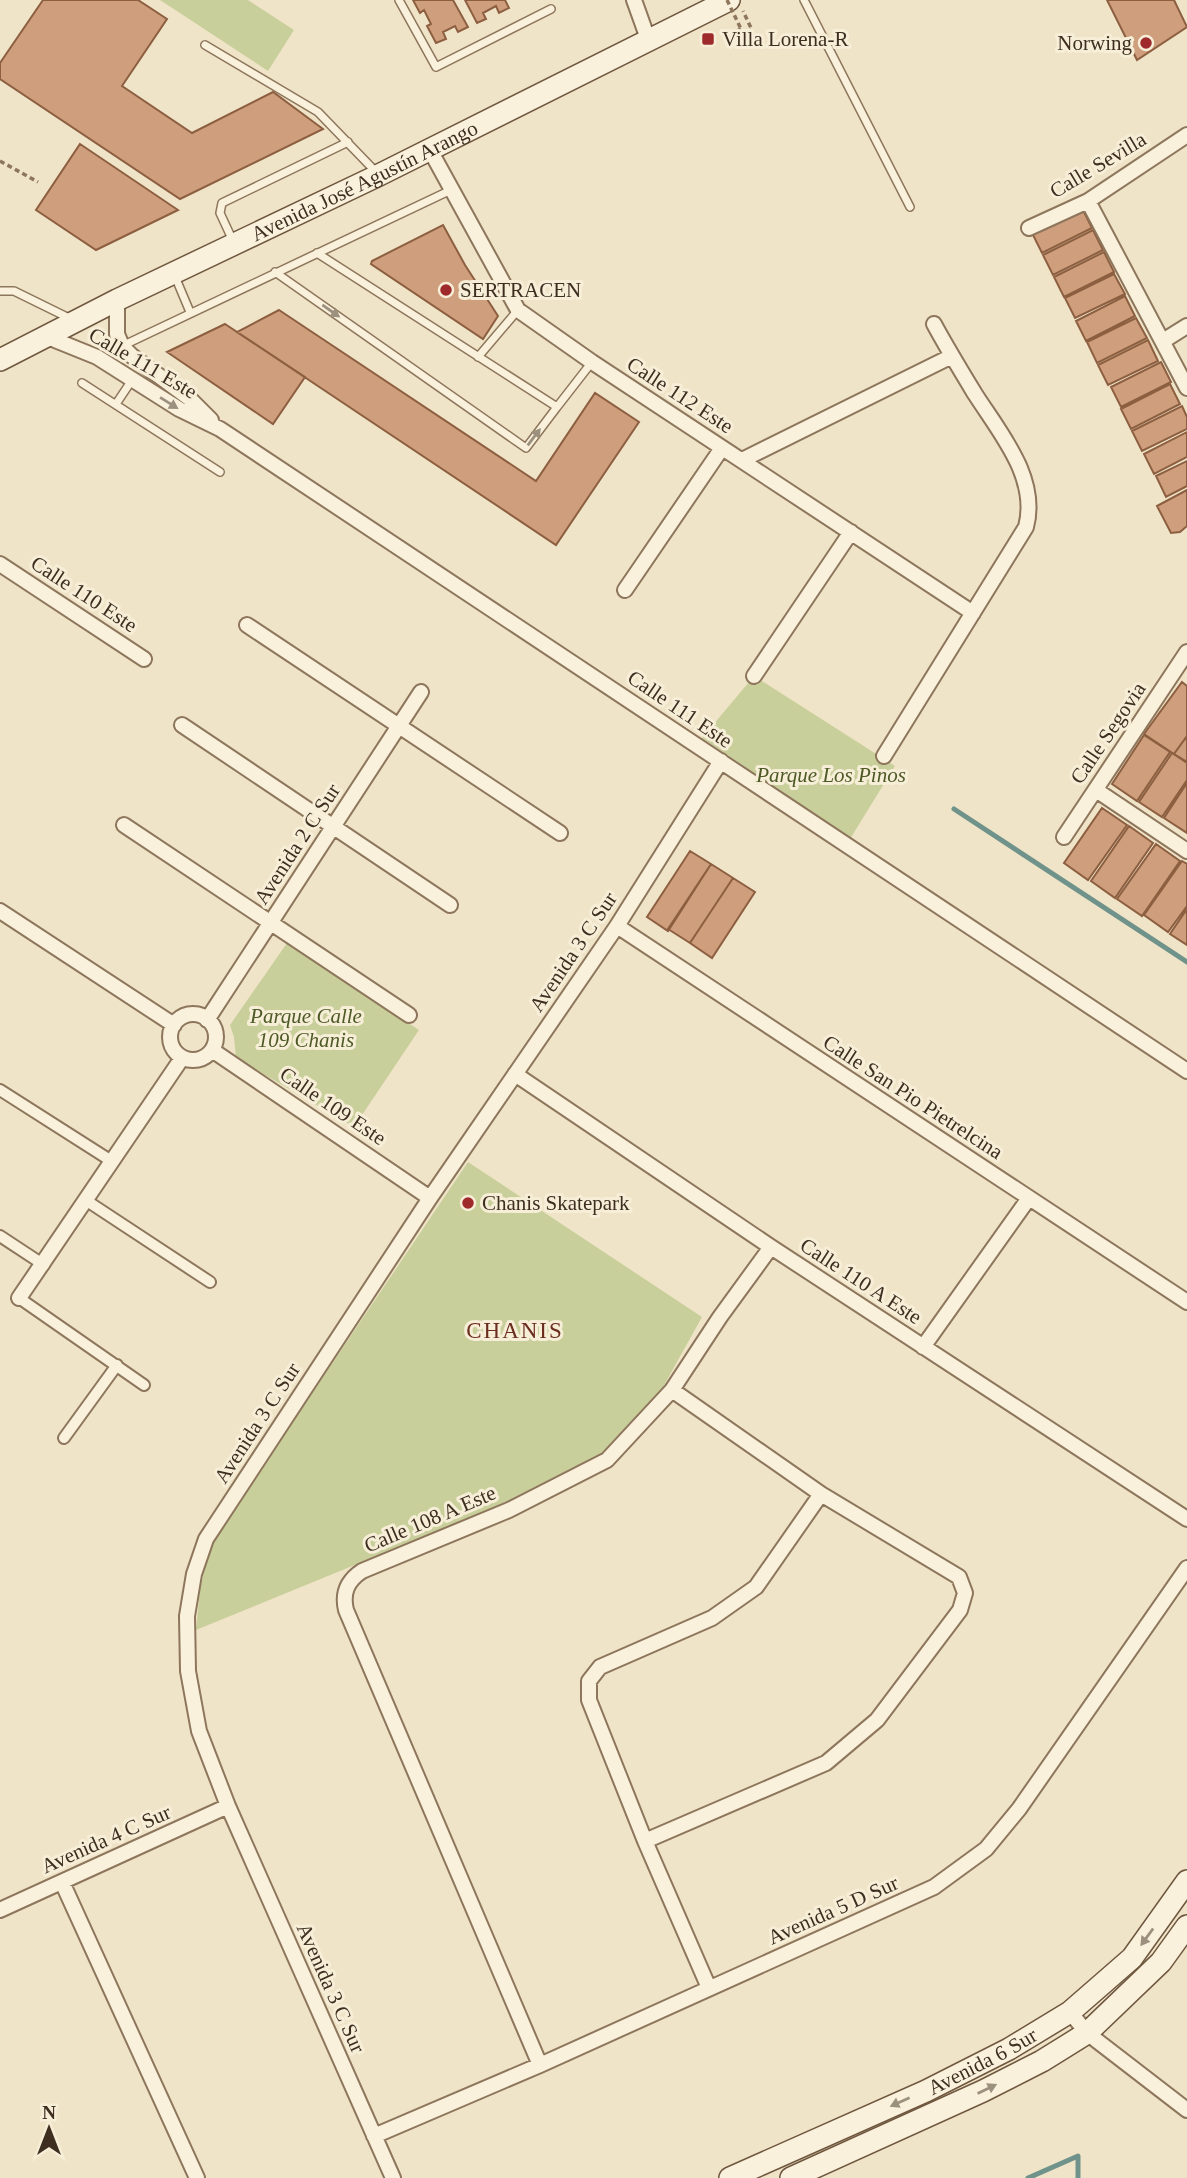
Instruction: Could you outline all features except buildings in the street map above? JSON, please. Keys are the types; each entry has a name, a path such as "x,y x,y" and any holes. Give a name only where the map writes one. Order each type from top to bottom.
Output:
{"main road":[{"name":"Avenida José Agustín Arango","path":"0,360 117,300 379,176 648,39 733,3"},
{"name":"Avenida 6 Sur","path":"730,2178 938,2085 1009,2049 1070,2012 1132,1958 1187,1881"},
{"name":"Avenida 6 Sur","path":"790,2178 983,2091 1042,2061 1087,2033 1161,1962 1187,1926"}],"street":[{"path":"634,0 648,39"},
{"name":"Calle Sevilla","path":"1029,228 1088,201 1187,135"},
{"name":"Calle 112 Este","path":"430,150 518,310 592,362 973,613"},
{"path":"1088,201 1187,388"},
{"name":"Calle 111 Este","path":"117,300 117,334 122,346 188,398 220,429"},
{"path":"884,756 1026,527 1029,511 1022,472 1016,459 934,324"},
{"path":"1163,341 1187,326"},
{"name":"Calle 111 Este","path":"45,337 97,357 178,409 220,429 1187,1071"},
{"path":"742,460 952,356"},
{"path":"625,590 722,448"},
{"path":"754,676 851,532"},
{"name":"Calle 110 Este","path":"0,564 144,659"},
{"path":"247,625 560,833"},
{"name":"Calle Segovia","path":"1064,837 1183,668 1187,652"},
{"name":"Avenida 2 C Sur","path":"207,1020 421,692"},
{"path":"182,725 450,905"},
{"name":"Avenida 3 C Sur","path":"393,2178 228,1806 198,1731 188,1671 187,1616 194,1574 206,1539 430,1198 617,926 721,761"},
{"path":"1096,790 1187,851"},
{"path":"124,825 409,1015"},
{"path":"0,911 174,1025"},
{"name":"Calle San Pio Pietrelcina","path":"617,926 1187,1303"},
{"path":"186,1016 201,1016 207,1020 215,1034 212,1050 202,1058 182,1058 172,1047 170,1039 174,1025 186,1016"},
{"name":"Calle 109 Este","path":"212,1050 430,1198"},
{"path":"144,1385 19,1298 44,1265 182,1058"},
{"name":"Calle 110 A Este","path":"515,1074 771,1247 1187,1519"},
{"path":"0,1090 113,1162"},
{"path":"923,1347 1029,1198"},
{"path":"87,1200 210,1282"},
{"path":"0,1236 44,1265"},
{"name":"Calle 108 A Este","path":"540,2065 346,1610 345,1592 348,1583 362,1571 509,1510 607,1460 672,1390 771,1247"},
{"path":"64,1438 117,1365"},
{"path":"645,1842 826,1763 877,1720 960,1610 965,1593 959,1577 821,1494 672,1390"},
{"path":"709,1988 645,1842 589,1700 589,1681 600,1667 712,1618 756,1587 821,1494"},
{"name":"Avenida 5 D Sur","path":"374,2136 540,2065 934,1887 986,1849 1019,1808 1187,1568"},
{"name":"Avenida 4 C Sur","path":"0,1910 228,1806"},
{"path":"62,1882 197,2178"},
{"path":"1070,2012 1087,2033 1187,2110"}],"lane":[{"path":"399,0 436,67 551,9"},
{"path":"804,0 910,207"},
{"path":"205,45 318,112 379,176"},
{"path":"235,243 220,213 222,203 348,142"},
{"path":"122,346 451,190"},
{"path":"317,253 557,407"},
{"path":"275,272 526,448 592,362"},
{"path":"173,273 190,312"},
{"path":"0,291 14,292 75,321"},
{"path":"478,357 518,310"},
{"path":"116,404 132,380"},
{"path":"82,383 220,472"}],"path":[{"path":"733,3 752,30 732,39 730,34 741,29 733,3"},
{"path":"0,161 38,182"}],"green space":[{"path":"160,0 248,0 294,30 268,71"},
{"name":"Parque Los Pinos","path":"754,676 895,766 850,839 702,738"},
{"name":"Parque Calle 109 Chanis","path":"287,943 419,1030 354,1127 236,1058 230,1025"},
{"path":"468,1162 702,1317 662,1389 604,1452 494,1508 196,1630 200,1589 211,1543"}],"waterway":[{"path":"954,809 1187,962"},
{"path":"1028,2178 1078,2156 1078,2178"}],"place":[{"name":"Villa Lorena-R","path":"708,39"},
{"name":"Norwing","path":"1146,43"},
{"name":"SERTRACEN","path":"446,290"},
{"name":"Chanis Skatepark","path":"468,1203"}],"district":[{"name":"CHANIS","path":"515,1330"}]}
